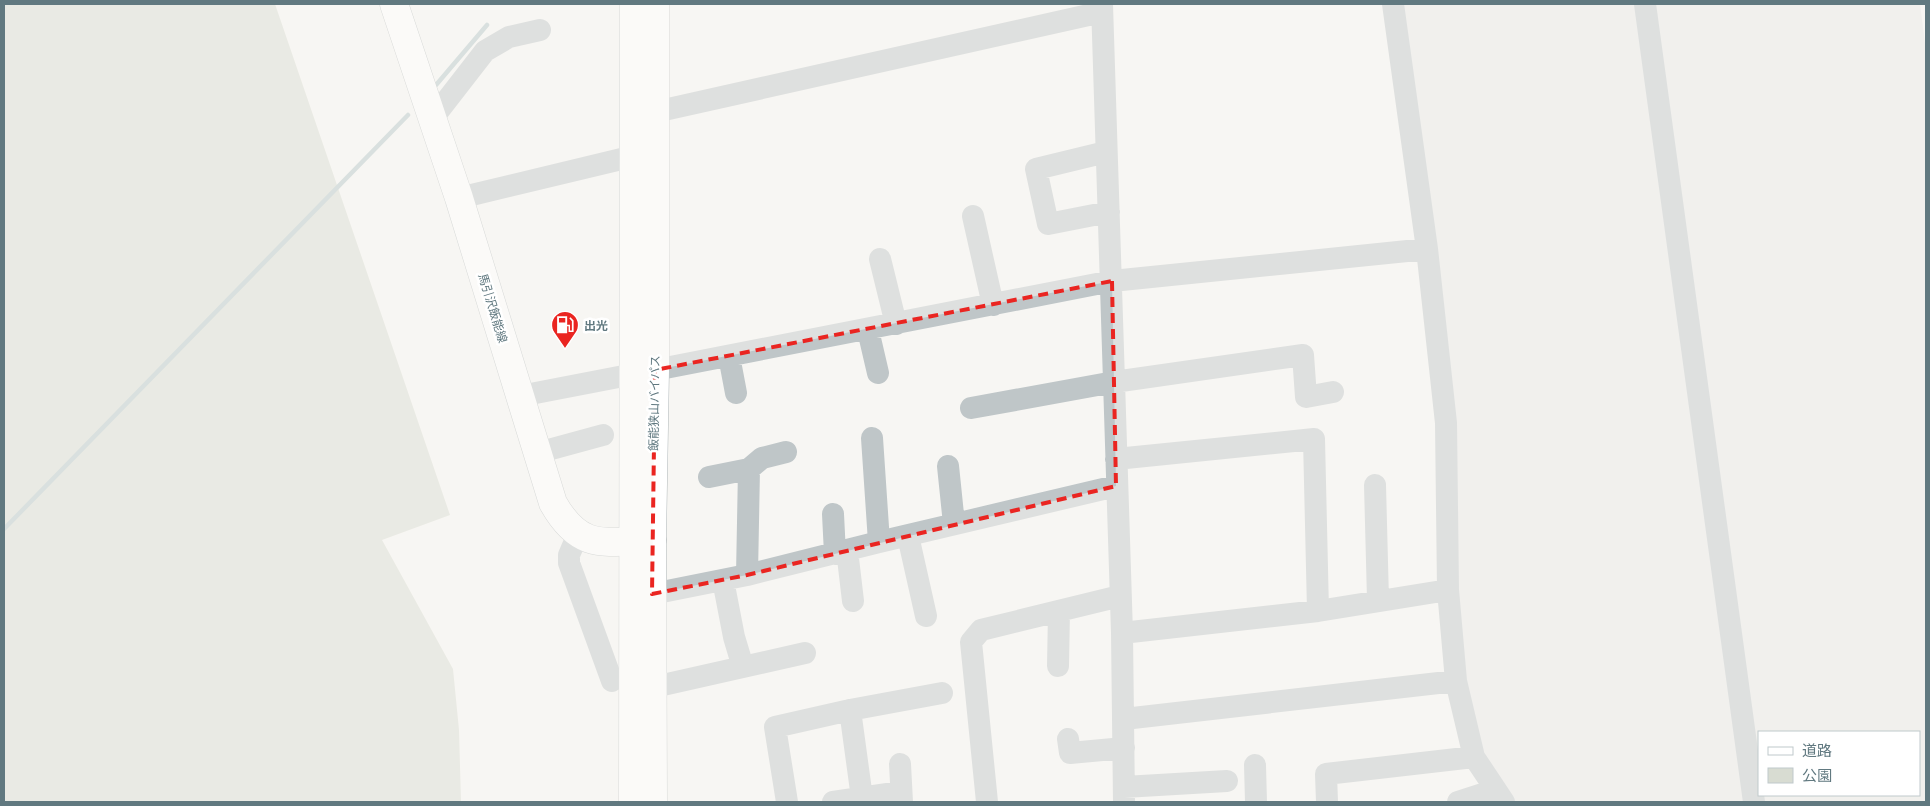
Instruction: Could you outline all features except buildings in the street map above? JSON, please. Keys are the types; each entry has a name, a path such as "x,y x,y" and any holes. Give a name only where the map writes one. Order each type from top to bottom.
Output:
{"main road":[{"name":"馬引沢飯能線","path":"394,4 459,198 553,504 561,517 578,534"},
{"name":"飯能狭山バイパス","path":"633,802 642,540 644,372 655,112 652,4"},
{"name":"飯能狭山バイパス","path":"644,372 634,156 652,4"},
{"path":"578,534 590,540 642,540"},
{"name":"飯能狭山バイパス","path":"642,540 652,594 654,687 653,802"}],"street":[{"path":"1393,4 1428,249 1446,423 1448,590 1456,681 1474,757 1500,796 1458,802"},
{"path":"1645,4 1754,802"},
{"path":"655,112 1102,8 1122,632 1124,795 1227,781"},
{"path":"433,118 485,51 509,37 540,30"},
{"path":"1106,152 1036,169 1048,224 1109,212"},
{"path":"459,198 634,156"},
{"path":"974,216 993,306"},
{"path":"520,396 993,306 1112,281 1428,249"},
{"path":"880,259 896,324"},
{"path":"868,330 878,373"},
{"path":"971,408 1114,382 1303,355 1306,397 1333,392"},
{"path":"730,356 736,393"},
{"path":"537,453 603,435"},
{"path":"872,438 880,542"},
{"path":"1116,459 1314,439 1318,611"},
{"path":"709,477 749,469 762,458 786,452"},
{"path":"948,466 954,524"},
{"path":"748,575 749,469"},
{"path":"1376,484 1378,600"},
{"path":"652,594 748,575 1116,486"},
{"path":"833,514 854,601"},
{"path":"578,534 569,555 569,563 612,681"},
{"path":"908,536 926,616"},
{"path":"723,580 734,637 743,667"},
{"path":"987,802 971,642 982,630 1059,611 1120,590"},
{"path":"978,618 1120,590"},
{"path":"1122,632 1318,611 1448,590"},
{"path":"1058,666 1059,611"},
{"path":"654,687 805,653"},
{"path":"1124,719 1456,681"},
{"path":"787,802 775,727 850,710 942,693"},
{"path":"850,710 862,798"},
{"path":"1068,739 1070,752 1124,748"},
{"path":"1328,802 1326,774 1474,757"},
{"path":"833,802 862,798 901,797 900,764"},
{"path":"1255,765 1256,802"}],"highlighted area":[{"path":"1112,281 1116,486 747,575 652,594 655,370"}],"shaded area":[{"path":"1399,4 1920,4 1926,51 1926,802 1508,802 1485,767 1466,703"}],"green space":[{"path":"4,4 275,4 450,515 382,540 453,669 459,730 461,802 4,802"}],"waterway":[{"path":"436,85 487,25"},
{"path":"4,529 408,115"}],"place":[{"name":"出光","path":"565,349"}]}
